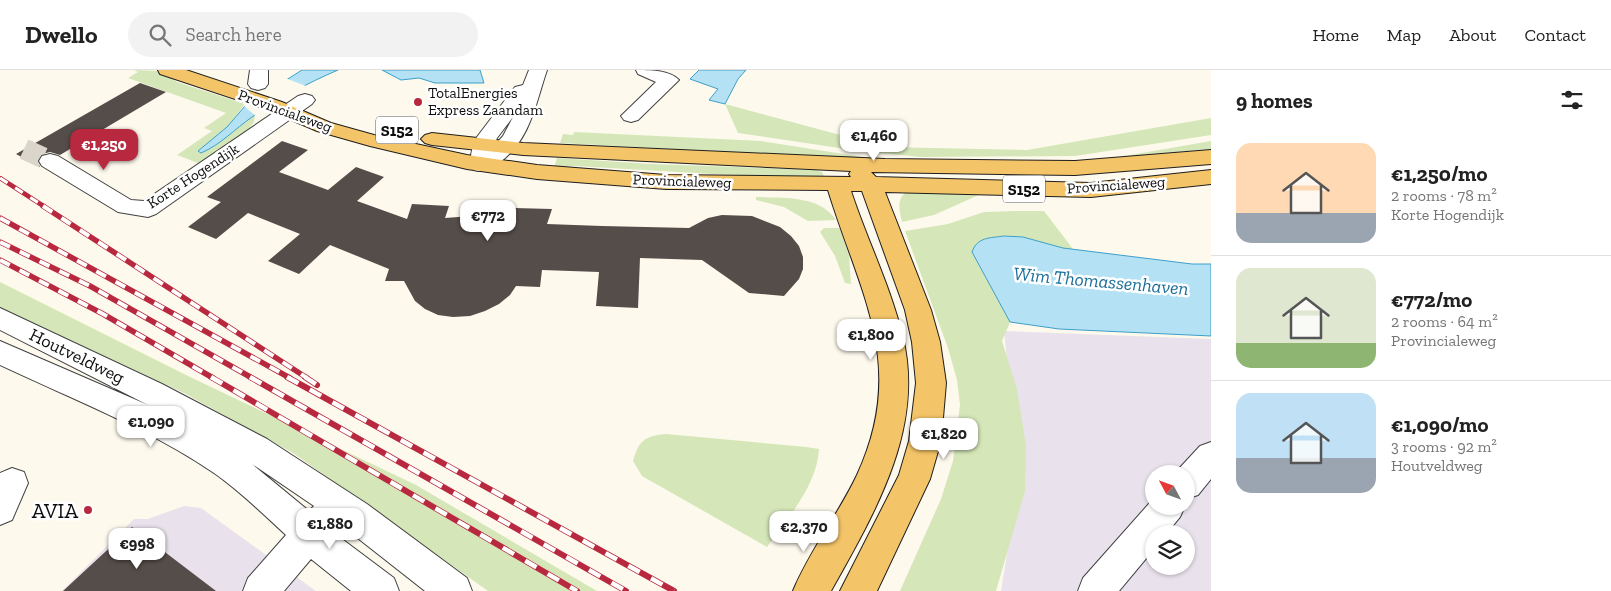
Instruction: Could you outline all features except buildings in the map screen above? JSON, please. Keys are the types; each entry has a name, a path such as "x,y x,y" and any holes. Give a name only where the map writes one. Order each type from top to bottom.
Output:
{"main road":[{"name":"Provincialeweg","path":"167,70 275,94"},
{"name":"Provincialeweg","path":"222,70 275,94 324,127 436,156 483,155 536,172 666,182 853,178 1085,168 1211,157"},
{"name":"Provincialeweg","path":"505,148 853,178 1091,190 1211,178"},
{"path":"811,591 840,540 870,479 888,431 893,409 893,361 884,318 850,224 853,178"},
{"path":"853,178 918,310 926,342 931,383 925,441 914,479 866,576"}],"street":[{"path":"631,116 669,80 659,72"},
{"path":"483,155 505,148 527,108 535,77"},
{"path":"483,155 519,94 535,77"},
{"name":"Korte Hogendijk","path":"50,161 126,207 148,209 275,94"},
{"name":"Houtveldweg","path":"0,318 152,393 247,444 338,504 454,591"},
{"name":"Houtveldweg","path":"0,352 103,398 184,438 233,469 273,501 346,566 381,591"},
{"path":"1195,474 1211,456"},
{"path":"261,591 338,504"},
{"path":"1096,591 1160,515"}],"shaded area":[{"path":"1004,331 1211,339 1211,591 1001,591 1019,480"},
{"path":"184,506 201,508 316,591 62,591 134,519 148,519"}],"green space":[{"path":"134,70 159,71 177,82 245,104 227,127 198,151 201,153 255,115 254,122 247,131 146,200 198,163 177,155 212,131 204,128 226,113 128,78 138,72"},
{"path":"725,104 885,147 1027,150 1211,118 1211,135 1075,156 921,157 859,151 738,133"},
{"path":"574,132 761,141 863,157 864,159 560,143 563,134 573,135"},
{"path":"1211,141 1211,149 1119,157"},
{"path":"557,158 651,164 816,170 822,172 825,178 575,166 554,168"},
{"path":"908,191 981,194 934,215 902,222 899,209 900,201"},
{"path":"756,197 789,198 811,202 821,206 836,220 808,221 784,207 756,200"},
{"path":"1044,211 1073,249 972,252 1010,322 1002,341 1017,389 1026,446 1025,491 996,591 900,591 941,499 953,461 960,405 957,380 948,348 905,231 948,224 984,212"},
{"path":"824,228 840,228 849,255 851,284 845,283 835,256 820,232"},
{"path":"0,282 186,375 416,485 597,591 488,591 293,453 184,393 0,307"},
{"path":"666,434 819,449 817,463 813,476 800,501 767,547 642,476 633,461 638,448 648,438"}],"water":[{"path":"302,70 338,70 283,97 252,117 215,146 201,153 198,151 227,127 245,106"},
{"path":"382,70 480,70 484,83 435,83 419,78 401,80"},
{"path":"699,70 746,70 738,79 725,104 709,100 718,89 690,79"},
{"name":"Wim Thomassenhaven","path":"1004,236 1023,237 1063,248 1192,264 1211,264 1211,336 1059,329 1010,322 972,252 977,243 981,241"}],"pier":[{"path":"285,78 306,86 257,117 243,105"}],"tunnel":[{"path":"24,149 50,161"}],"railway":[{"path":"0,178 45,207"},
{"path":"43,206 307,378"},
{"path":"0,218 290,378"},
{"path":"0,242 90,286 252,378"},
{"path":"0,260 103,314 213,378"},
{"path":"211,377 577,591"},
{"path":"250,377 626,591"},
{"path":"287,377 674,591"},
{"path":"305,377 317,385"}],"place":[{"name":"TotalEnergies Express Zaandam","path":"418,102"},
{"name":"AVIA","path":"88,510"}]}
